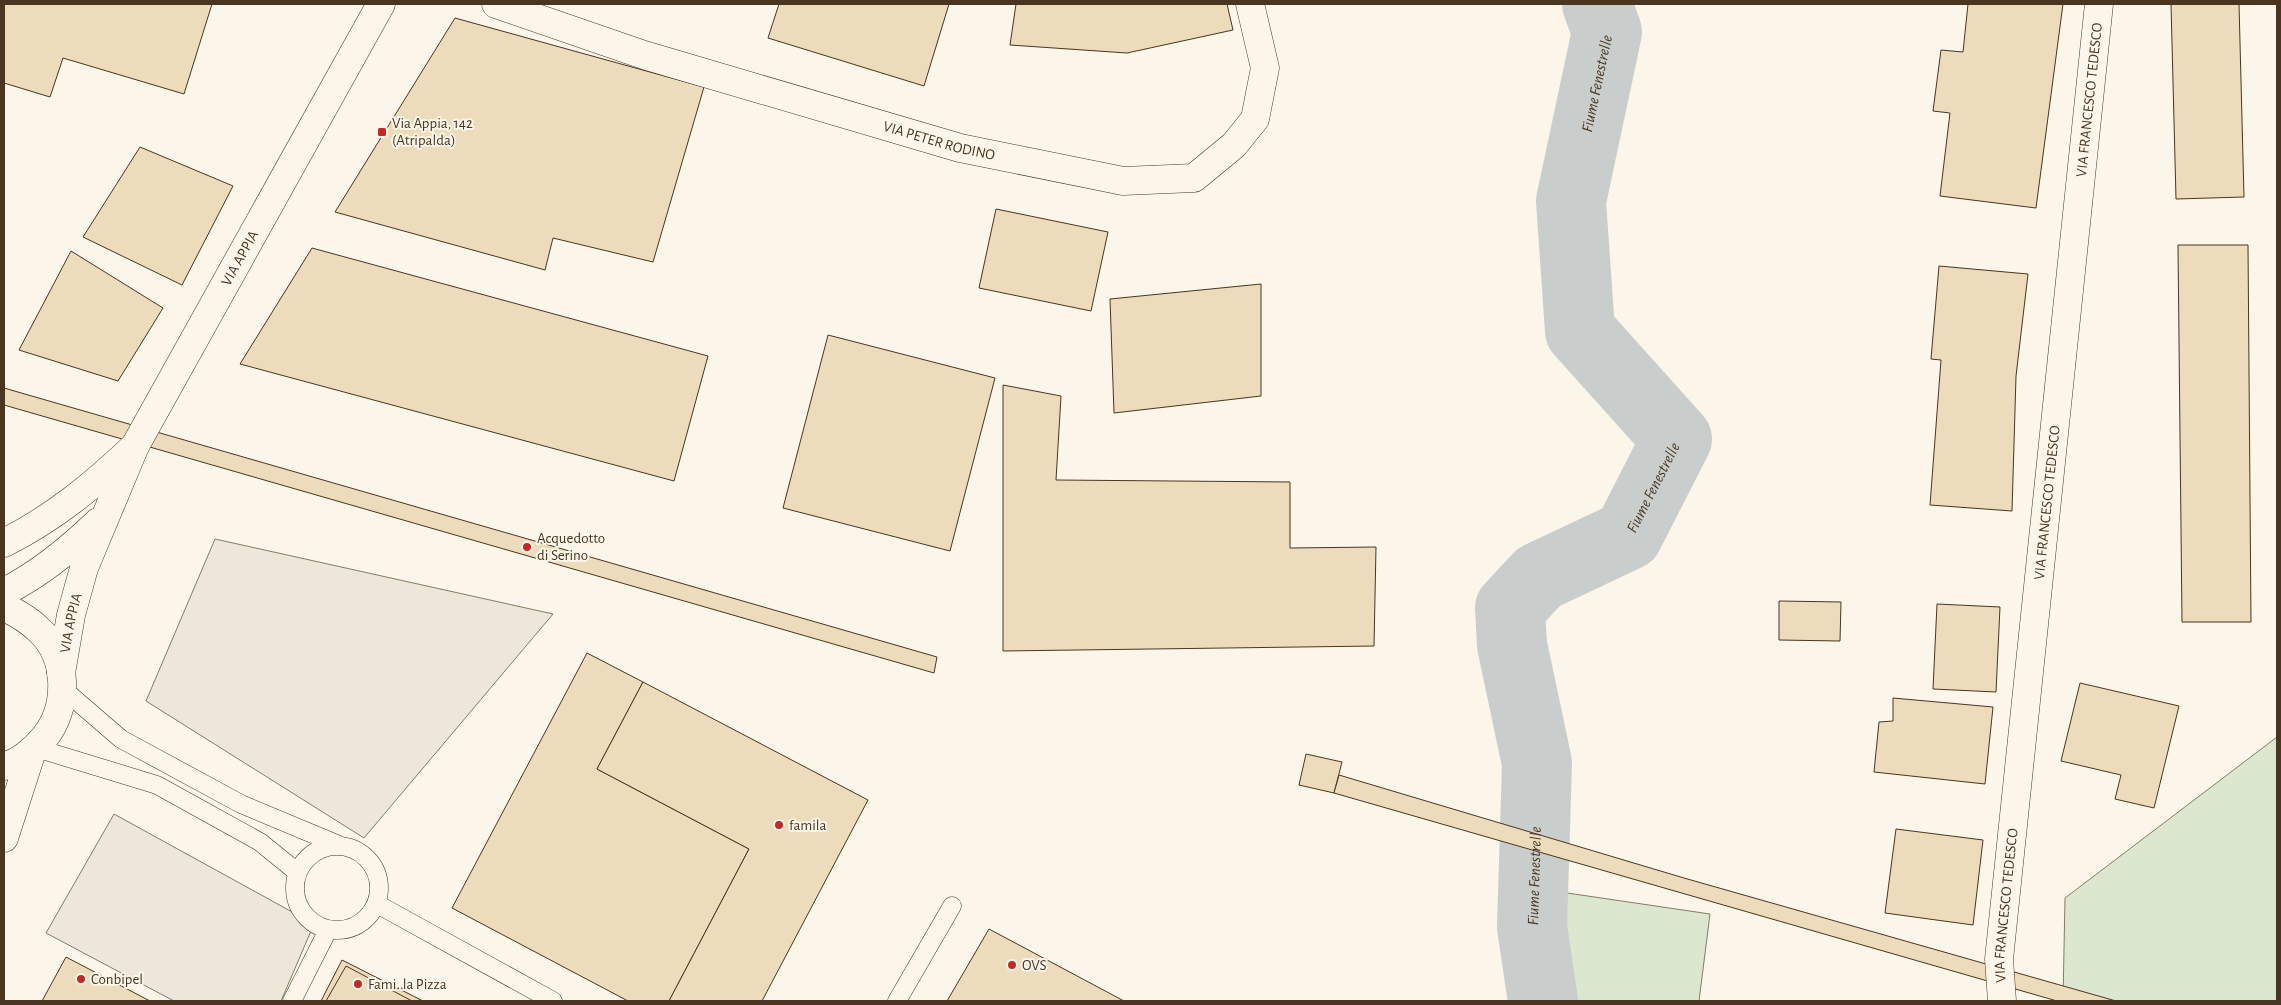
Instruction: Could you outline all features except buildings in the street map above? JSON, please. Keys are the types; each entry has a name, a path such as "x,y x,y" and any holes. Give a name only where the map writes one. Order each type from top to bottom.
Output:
{"main road":[{"name":"VIA APPIA","path":"4,838 34,750 51,730 59,710 71,615 84,568 135,446 381,4"},
{"name":"VIA PETER RODINO","path":"496,4 644,55 960,148 1123,181 1194,178 1234,145 1255,119 1265,68 1250,4"},
{"name":"VIA FRANCESCO TEDESCO","path":"2002,1001 1999,959 2099,4"},
{"path":"4,543 59,511 88,489 135,446"},
{"name":"VIA APPIA","path":"4,592 25,582 64,554 105,516"},
{"name":"VIA APPIA","path":"4,607 23,616 41,631 54,651 62,681"},
{"name":"VIA APPIA","path":"4,766 34,750"}],"lane":[{"path":"62,681 120,739 241,804 339,845 351,847 361,852 372,863 378,876 377,904 362,923 340,931 328,930 314,924 304,916 298,906 294,883 304,861 314,852 326,847 339,845"},
{"path":"34,750 157,785 260,842 298,872"},
{"path":"377,904 552,1001"},
{"path":"897,1001 952,906"},
{"path":"292,1001 328,930"}],"green space":[{"path":"2277,737 2277,1001 2063,1001 2065,898"},
{"path":"1540,889 1710,914 1699,1001 1550,1001"}],"shaded area":[{"path":"215,539 553,614 364,838 146,701"},
{"path":"114,814 314,924 281,1001 174,1001 46,933"}],"waterway":[{"name":"Fiume Fenestrelle","path":"1543,1001 1532,927 1537,763 1512,645 1510,608 1539,577 1628,535 1677,439 1580,331 1571,201 1607,32 1597,4"}],"place":[{"name":"Via Appia, 142 (Atripalda)","path":"382,132"},
{"name":"Acquedotto di Serino","path":"527,547"},
{"name":"famila","path":"779,825"},
{"name":"OVS","path":"1012,965"},
{"name":"Conbipel","path":"81,979"},
{"name":"Fami..la Pizza","path":"358,984"}]}
